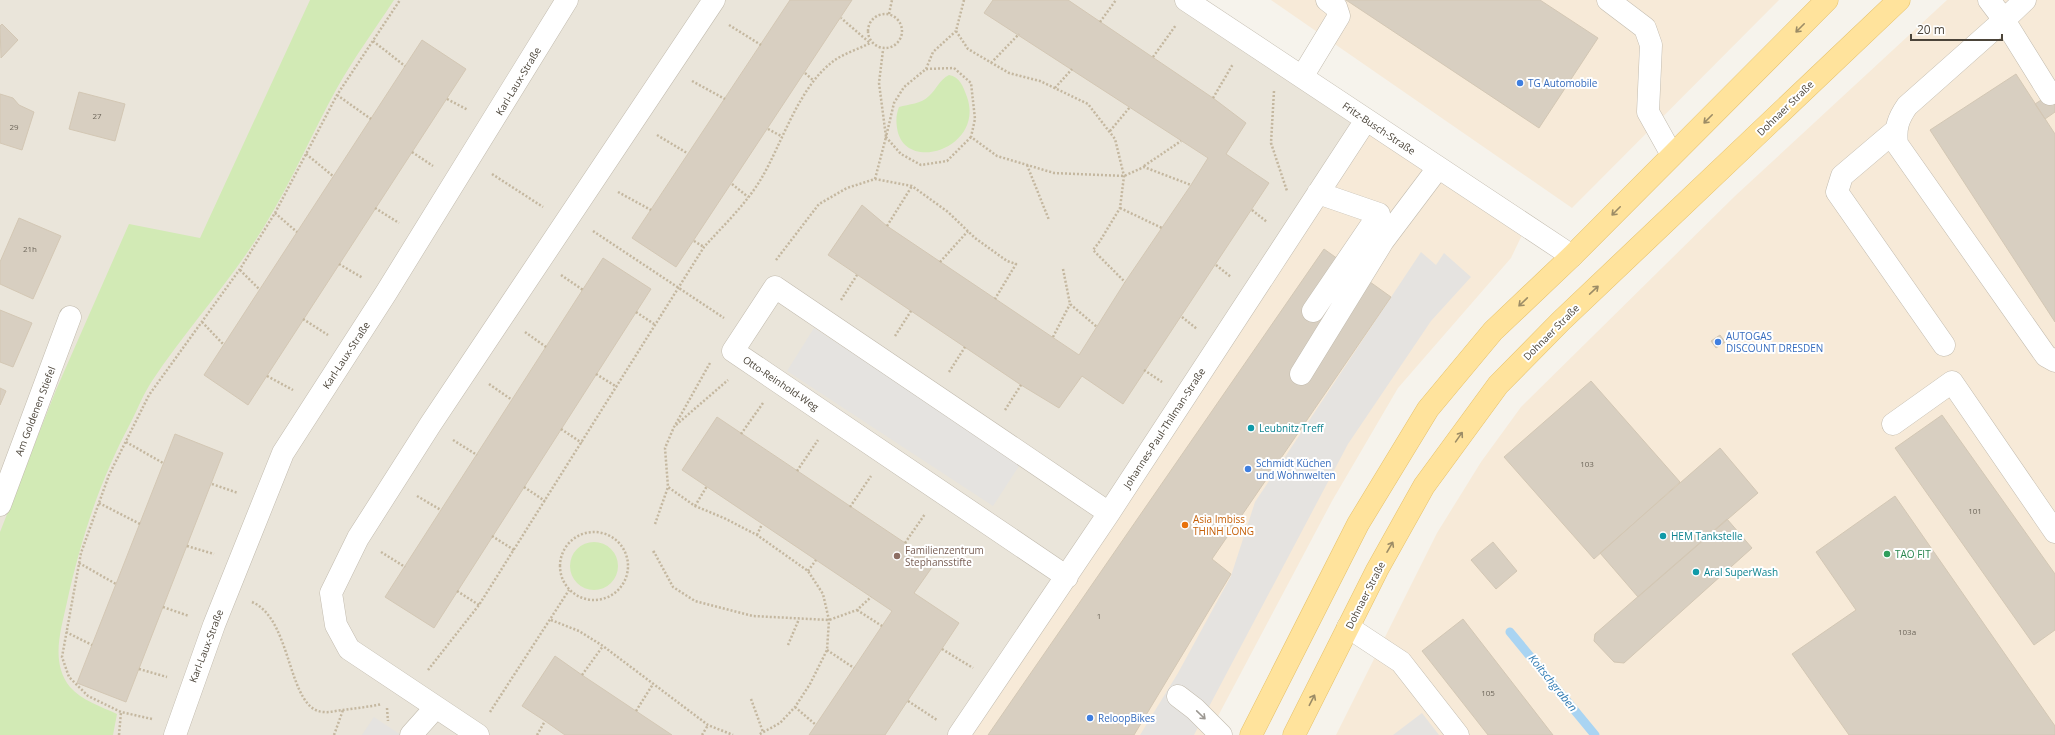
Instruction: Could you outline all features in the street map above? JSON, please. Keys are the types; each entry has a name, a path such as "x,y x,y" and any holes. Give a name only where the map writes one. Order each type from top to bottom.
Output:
{"main road":[{"path":"1251,735 1358,524 1428,409 1493,331 1572,256 1827,0"},
{"name":"Dohnaer Straße","path":"1294,735 1377,570 1424,486 1498,385 1561,321 1899,0"}],"street":[{"name":"Karl-Laux-Straße","path":"176,730 238,562 283,453 470,159 567,0"},
{"path":"1302,77 1338,16 1336,7 1327,0"},
{"path":"1608,0 1645,28 1651,45 1648,112 1672,156"},
{"path":"1989,0 2004,20 2050,94"},
{"path":"2025,0 1907,106 1899,117 1895,131 1897,144 2046,356 2055,362"},
{"path":"477,734 349,649 336,625 331,593 358,538 471,362 710,6"},
{"name":"Fritz-Busch-Straße","path":"1183,10 1276,59 1572,256"},
{"name":"Johannes-Paul-Thilman-Straße","path":"959,735 1067,577 1366,120"},
{"path":"1895,131 1842,176 1837,192 1944,346"},
{"path":"1301,374 1384,242 1438,168"},
{"path":"1318,192 1379,214 1404,214"},
{"path":"1313,311 1379,214"},
{"path":"775,287 1109,513"},
{"name":"Otto-Reinhold-Weg","path":"775,287 746,332 741,356 941,490 1067,577"},
{"name":"Am Goldenen Stiefel","path":"0,504 70,318"},
{"path":"1893,424 1952,382 2055,532"},
{"path":"1348,628 1401,662 1458,735"},
{"path":"1178,696 1195,709 1221,735"},
{"path":"411,735 436,707"}],"path":[{"path":"176,730 121,712 88,696 69,677 62,657 79,563 109,476 149,395 240,270 275,213 338,96 400,0"},
{"path":"889,14 892,0"},
{"path":"875,179 894,103 904,87 926,69 933,52 956,31 964,0"},
{"path":"1100,22 1116,0"},
{"path":"710,6 761,45"},
{"path":"1153,57 1183,10"},
{"path":"841,18 870,43 883,50 895,46 902,34 898,19 889,14 879,14 867,26 870,43"},
{"path":"956,31 968,49 1009,74 1040,81 1088,104 1110,131 1115,139 1124,176 1120,208 1093,250 1125,282"},
{"path":"991,63 1019,34"},
{"path":"373,41 405,66"},
{"path":"437,658 479,604 582,443 654,324 704,248 748,197 761,179 781,136 814,81 834,61 870,43"},
{"path":"883,50 879,83 886,137 901,154 921,165 947,161 971,137 975,119 971,83 954,68 926,69"},
{"path":"1276,59 1271,143 1298,223"},
{"path":"1213,98 1233,64"},
{"path":"668,68 725,99"},
{"path":"1055,88 1072,69"},
{"path":"805,73 814,81"},
{"path":"338,96 370,119"},
{"path":"1110,131 1130,106"},
{"path":"633,121 687,153"},
{"path":"768,129 781,136"},
{"path":"971,137 997,156 1054,173 1124,176 1144,167 1181,141"},
{"path":"306,154 333,176"},
{"path":"470,159 746,332"},
{"path":"1027,165 1049,220"},
{"path":"1144,167 1191,185"},
{"path":"593,179 651,210"},
{"path":"775,287 776,259 819,204 848,188 875,179 912,186 948,212 968,231 1007,261 1016,264 995,299"},
{"path":"732,184 748,197"},
{"path":"887,226 912,186"},
{"path":"1120,208 1162,228"},
{"path":"1252,210 1261,217"},
{"path":"275,213 297,232"},
{"path":"940,262 968,231"},
{"path":"694,241 704,248"},
{"path":"1216,265 1227,274"},
{"path":"1052,337 1070,304 1064,269"},
{"path":"240,270 259,289"},
{"path":"569,281 583,290"},
{"path":"1070,304 1097,327"},
{"path":"636,312 654,324"},
{"path":"1182,317 1200,331"},
{"path":"202,322 223,344"},
{"path":"529,336 546,347"},
{"path":"674,427 741,356"},
{"path":"655,524 668,487 665,448 674,427 712,360 741,356"},
{"path":"1144,370 1161,382"},
{"path":"596,374 616,387"},
{"path":"741,434 778,381"},
{"path":"797,471 833,418"},
{"path":"561,429 582,443"},
{"path":"126,442 163,463"},
{"path":"850,507 886,454"},
{"path":"695,506 706,486"},
{"path":"524,487 545,501"},
{"path":"668,487 695,506 724,518 757,535 808,571 823,594 829,620 826,650 810,684 795,707 780,723 758,735"},
{"path":"905,544 941,490"},
{"path":"99,503 140,524"},
{"path":"757,535 762,524"},
{"path":"588,532 604,533 616,540 625,554 628,565 626,575 621,586 614,593 601,599 592,600 582,598 570,590 562,577 560,562 564,551 572,540 588,532"},
{"path":"492,536 514,550"},
{"path":"654,553 653,550 673,587 695,601 753,616 829,620 857,610 871,597"},
{"path":"808,571 816,560"},
{"path":"79,563 116,584"},
{"path":"477,734 570,590"},
{"path":"457,591 479,604"},
{"path":"256,604 272,622 281,637 301,696 312,709 324,712 377,705"},
{"path":"857,610 882,626"},
{"path":"788,645 799,619"},
{"path":"551,620 579,631 604,646 708,725 733,735"},
{"path":"66,632 92,646"},
{"path":"582,675 604,646"},
{"path":"942,648 963,662"},
{"path":"826,650 854,668"},
{"path":"636,711 653,684"},
{"path":"751,699 764,732"},
{"path":"908,701 931,716"},
{"path":"387,703 388,727"},
{"path":"795,707 816,725"},
{"path":"334,735 343,710"},
{"path":"119,735 121,712"},
{"path":"537,735 545,721"},
{"path":"702,735 708,725"}],"shaded area":[{"path":"0,0 1186,0 1366,120 959,735 0,735"},
{"path":"1271,0 1779,0 1572,208"},
{"path":"1947,0 2055,0 2055,735 1336,735 1437,533 1481,462 1521,407 1735,196"},
{"path":"1366,120 1522,235 1511,258 1398,388 1332,501 1208,735 959,735"},
{"path":"1421,252 1436,265 1444,253 1471,277 1431,321 1348,444 1194,735 1140,735 1178,673 1231,576 1255,502"},
{"path":"814,328 1021,463 993,506 787,371"},
{"path":"1422,713 1439,735 1393,735"},
{"path":"374,717 401,735 362,735"}],"green space":[{"path":"310,0 394,0 337,88 265,225 238,265 149,386 120,444 101,488 85,532 72,578 60,635 59,657 60,667 64,677 75,692 92,703 117,714 113,735 0,735 0,532 56,390 129,224 200,238"},
{"path":"949,75 958,80 967,97 969,115 965,130 955,142 941,149 927,152 913,150 903,142 897,128 896,118 899,107 926,99 943,79"},
{"path":"589,542 599,542 608,546 614,552 617,557 617,575 608,586 599,590 589,590 580,586 574,580 570,571 570,561 574,552 580,546"}],"building":[{"path":"790,0 852,0 676,267 632,238"},
{"path":"993,0 1068,0 1213,98 1246,123 1226,154 1269,183 1123,404 1082,376 1059,408 1021,385 828,255 862,205 887,226 1079,355 1125,282 1191,185 1208,158 984,13"},
{"name":"TG Automobile","path":"1346,0 1540,0 1598,38 1539,128"},
{"path":"2,24 18,40 1,58 0,26"},
{"path":"422,40 466,69 248,405 204,375"},
{"path":"2016,74 2055,134 2055,322 1930,130"},
{"path":"2055,91 2055,112 2045,119 2035,104"},
{"path":"79,92 125,104 115,141 69,129"},
{"path":"0,94 13,98 19,105 34,112 22,150 0,143"},
{"path":"19,218 61,236 33,299 0,284 0,262"},
{"name":"Leubnitz Treff","path":"1324,249 1391,297 1212,559 1231,574 1134,735 988,735"},
{"path":"603,258 651,289 434,628 385,597"},
{"path":"0,310 32,323 13,367 0,362"},
{"name":"AUTOGAS DISCOUNT DRESDEN","path":"1720,335 1725,342 1716,348 1711,341"},
{"path":"1591,381 1680,482 1594,559 1504,457"},
{"path":"0,388 6,391 0,405"},
{"path":"1942,415 2055,574 2055,630 2034,645 1895,448"},
{"path":"717,417 935,563 914,593 959,623 885,735 809,735 892,611 682,470"},
{"path":"175,434 223,453 126,702 77,683"},
{"name":"HEM Tankstelle","path":"1720,448 1758,493 1638,597 1600,553"},
{"path":"1895,496 2055,726 2055,735 1849,735 1792,654 1856,610 1816,552"},
{"name":"Aral SuperWash","path":"1727,519 1752,548 1624,663 1614,662 1594,641 1595,634"},
{"path":"1493,542 1517,571 1496,589 1471,560"},
{"path":"1463,619 1553,735 1488,735 1422,651"},
{"path":"555,656 672,735 565,735 522,706"}],"waterway":[{"name":"Koitschgraben","path":"1510,632 1595,735"}],"place":[{"name":"TG Automobile","path":"1520,83"},
{"name":"AUTOGAS DISCOUNT DRESDEN","path":"1718,342"},
{"name":"Leubnitz Treff","path":"1251,428"},
{"name":"Schmidt Küchen und Wohnwelten","path":"1248,469"},
{"name":"Asia Imbiss THINH LONG","path":"1185,525"},
{"name":"HEM Tankstelle","path":"1663,536"},
{"name":"TAO FIT","path":"1887,554"},
{"name":"Familienzentrum Stephansstifte","path":"897,556"},
{"name":"Aral SuperWash","path":"1696,572"},
{"name":"ReloopBikes","path":"1090,718"}]}
